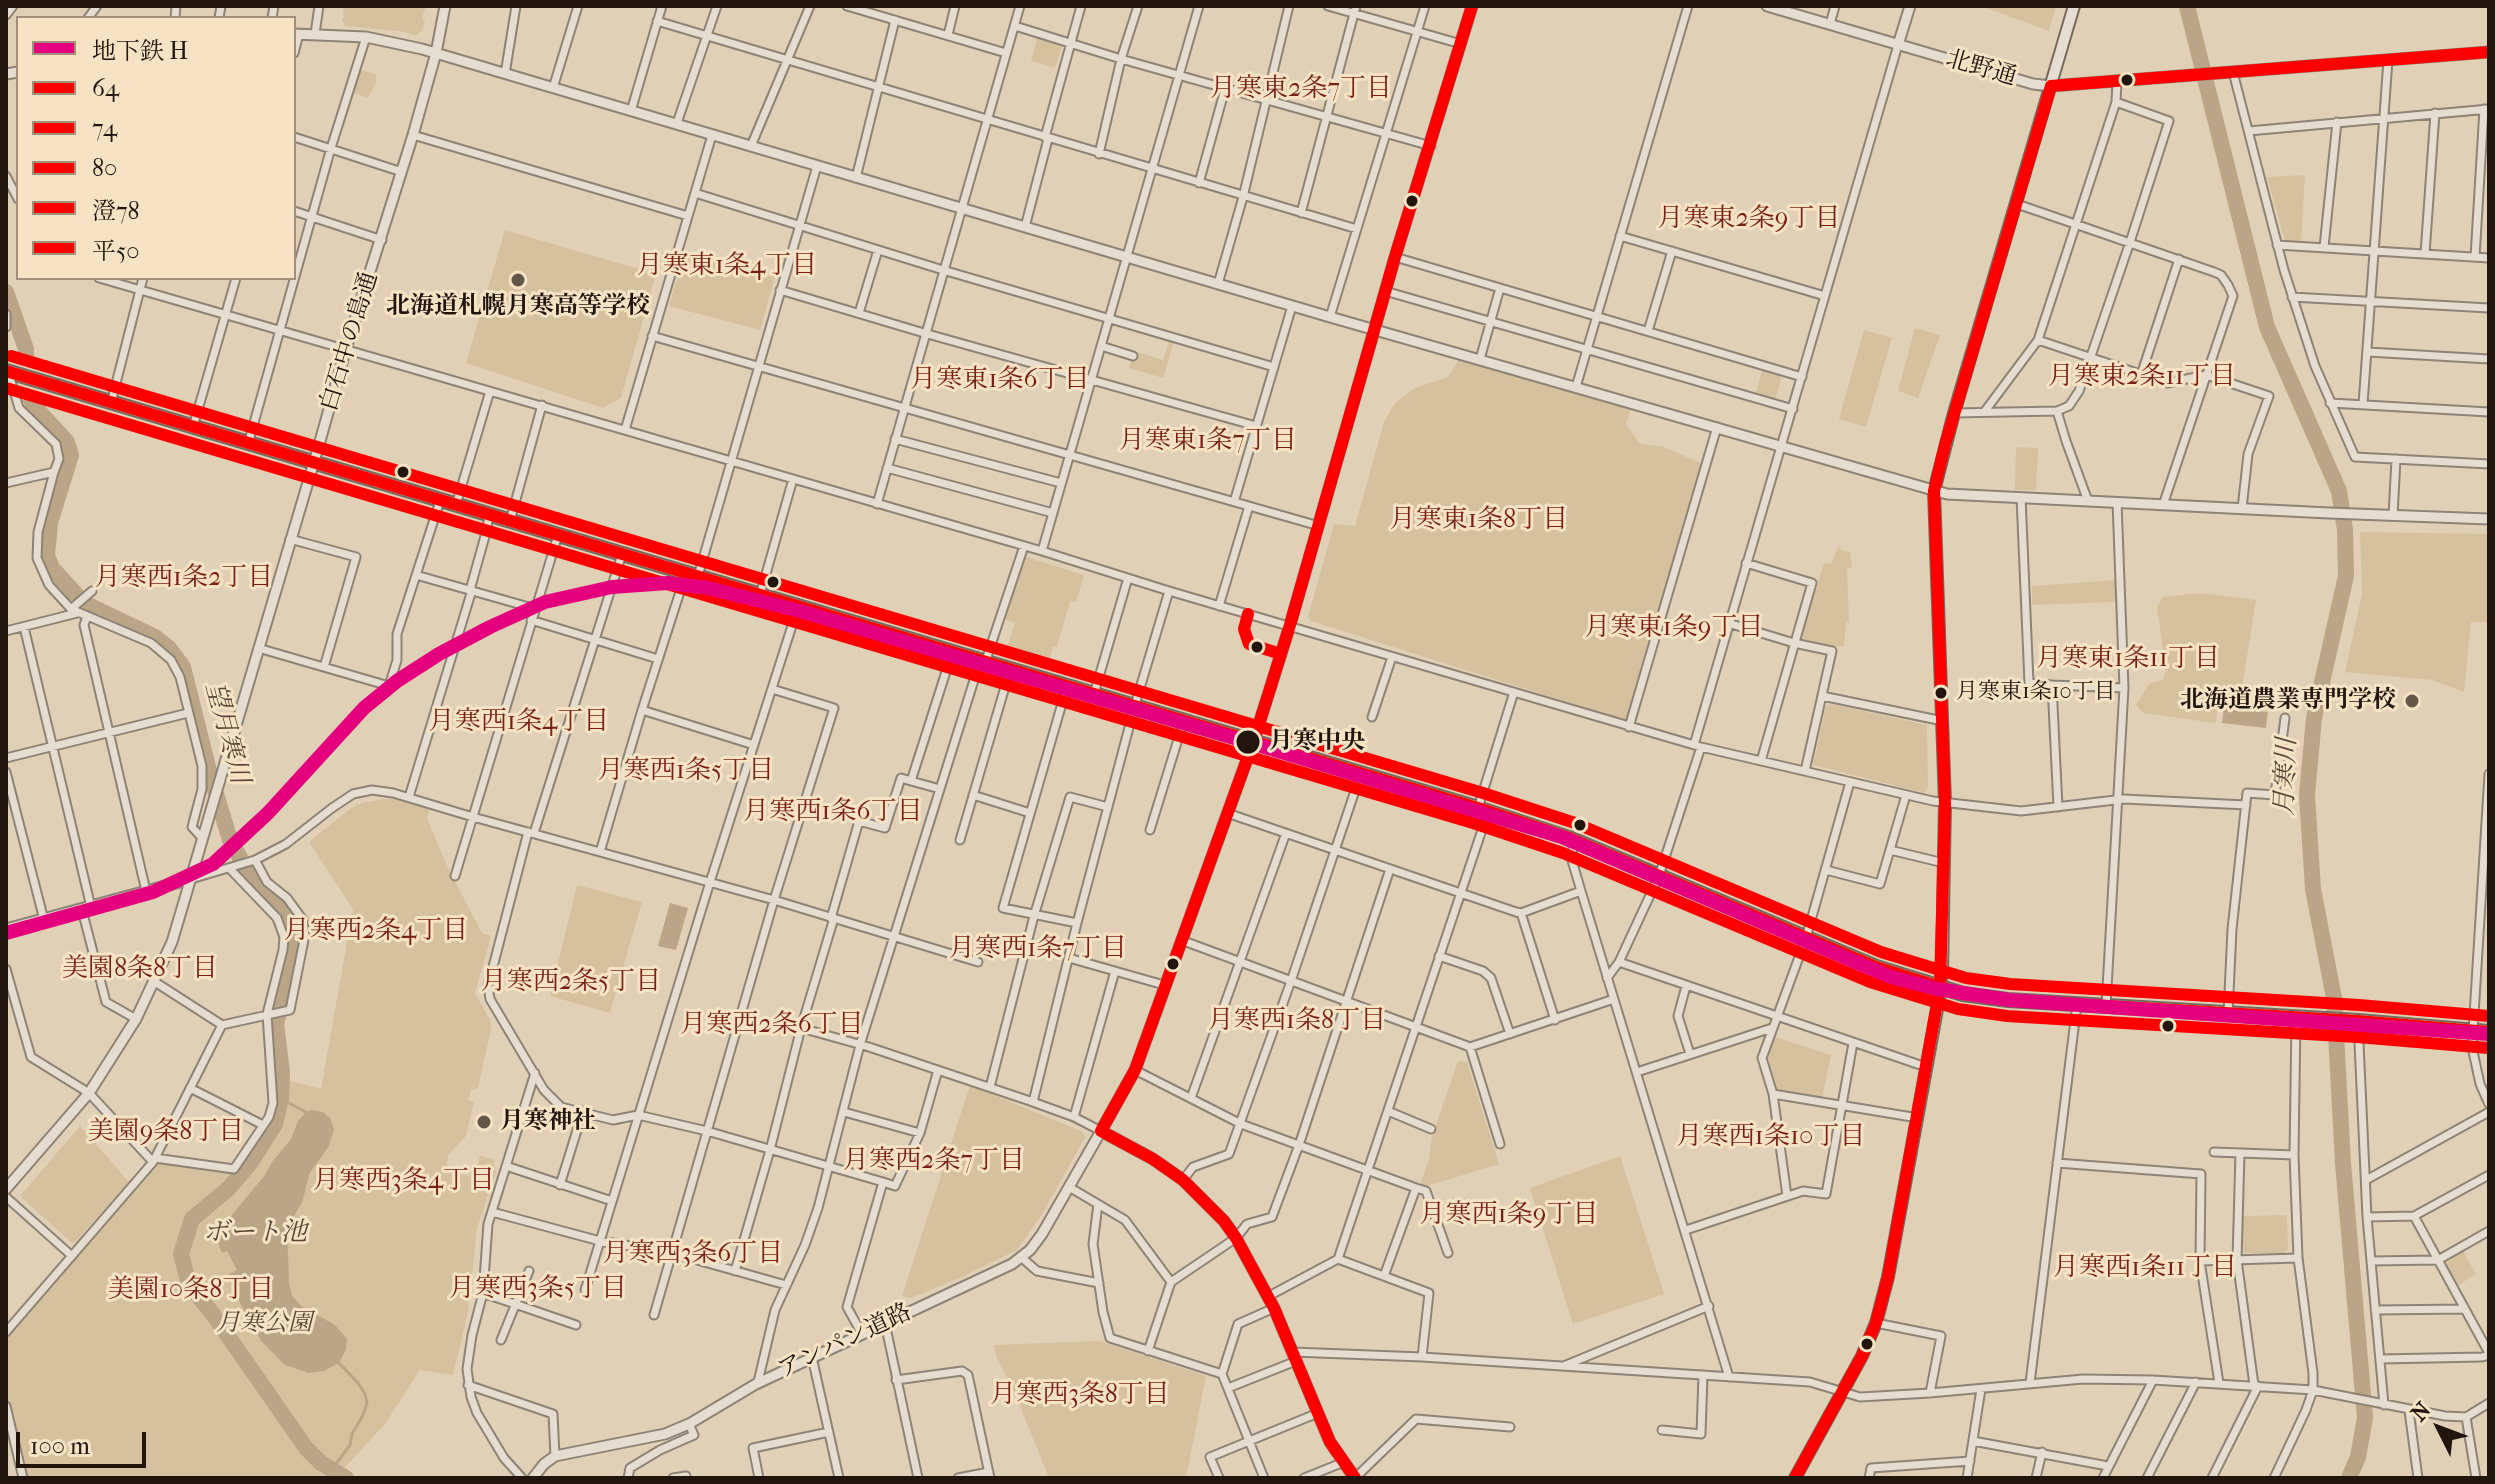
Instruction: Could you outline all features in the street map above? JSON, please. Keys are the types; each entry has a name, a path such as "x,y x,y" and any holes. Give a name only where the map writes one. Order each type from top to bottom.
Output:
{"highway":[{"path":"7,371 1483,810 1575,840 1889,972 1963,994 2008,1000 2489,1032"}],"main road":[{"path":"1795,1478 1862,1356 1876,1323 1888,1277 1940,987 1945,803 1934,491 1954,413 2074,6"}],"street":[{"path":"6,15 13,6"},
{"path":"315,34 319,6"},
{"name":"白石中の島通","path":"6,1189 89,1093 136,1019 172,942 346,348 413,135 436,53 445,6"},
{"path":"505,74 516,6"},
{"path":"553,88 578,6"},
{"path":"631,111 662,6"},
{"path":"677,123 717,6"},
{"path":"751,146 810,6"},
{"path":"847,6 1006,53"},
{"path":"948,35 955,6"},
{"path":"877,504 1020,6"},
{"path":"1025,227 1081,6"},
{"path":"1099,154 1121,59 1138,6"},
{"path":"1042,551 1199,6"},
{"path":"1218,284 1243,197 1289,6"},
{"path":"1328,6 1356,10 1461,44"},
{"path":"1330,317 1425,6"},
{"name":"アンパン道路","path":"555,1456 665,1434 689,1424 758,1382 1012,1264 1030,1250 1042,1234 1135,1070 1254,740 1472,6"},
{"path":"1576,387 1688,6"},
{"name":"北野通","path":"1767,6 2033,84 2051,86 2489,52"},
{"path":"1830,24 1835,6"},
{"path":"1607,978 1619,962 1659,876 1698,746 1728,623 1910,6"},
{"path":"1301,213 1356,10"},
{"path":"856,178 895,20"},
{"path":"657,21 1357,229"},
{"path":"1015,26 1431,146"},
{"path":"296,34 366,37 436,53 1292,306 1947,494 2489,519"},
{"path":"296,274 366,37"},
{"path":"2363,404 2388,60"},
{"path":"2228,72 2249,131 2292,297 2330,403 2355,457 2489,464"},
{"path":"1985,411 2038,340 2116,102 2117,82"},
{"path":"1199,183 1225,89"},
{"path":"1954,413 2057,411 2069,406 2079,391 2169,121 2116,102"},
{"path":"2249,131 2487,109 2475,257"},
{"path":"2425,254 2435,113"},
{"path":"2324,247 2337,122"},
{"path":"413,135 688,216"},
{"path":"625,430 712,135"},
{"path":"296,138 402,172"},
{"path":"600,852 658,659 692,575 731,461 817,166"},
{"path":"6,176 16,188"},
{"path":"695,193 1274,367"},
{"path":"2017,204 2221,275 2233,296 2163,505"},
{"path":"296,212 382,240"},
{"path":"1620,236 1825,296"},
{"path":"2277,245 2489,258"},
{"path":"859,313 878,250"},
{"path":"1648,331 1672,251"},
{"path":"1395,257 1802,377"},
{"path":"2141,375 2179,259"},
{"path":"107,280 1042,551 1698,746 1945,803 2021,811 2117,801 2171,800 2246,805"},
{"path":"111,403 143,280"},
{"path":"193,427 235,280"},
{"path":"248,444 294,280"},
{"path":"1480,359 1500,288"},
{"path":"780,290 1256,426"},
{"path":"1385,291 1793,409"},
{"path":"2292,297 2489,308"},
{"path":"1234,502 1292,306"},
{"path":"6,314 6,327"},
{"path":"652,336 1319,526"},
{"path":"2038,340 2167,383 2206,375 2269,396 2248,454 2242,509"},
{"path":"1101,346 1133,356"},
{"path":"2368,352 2489,359"},
{"path":"7,371 19,408 56,444 59,459 38,532 37,558 49,585 76,608 87,616 151,643 171,660 180,677 202,766 202,789 192,827 202,838"},
{"path":"456,505 490,391"},
{"path":"2330,403 2489,412"},
{"path":"510,521 542,405"},
{"path":"2057,411 2088,501"},
{"path":"1629,727 1717,427"},
{"path":"895,439 1061,483"},
{"path":"2393,516 2396,459"},
{"path":"887,468 1053,513"},
{"path":"6,483 54,472"},
{"path":"760,595 793,479"},
{"path":"2021,497 2029,683 2124,688"},
{"path":"258,648 389,686 397,660 397,634 440,501"},
{"path":"2106,1006 2124,688 2117,502"},
{"path":"1219,606 1249,506"},
{"path":"409,797 471,590 489,514"},
{"path":"455,876 558,535"},
{"path":"290,539 356,557 324,667"},
{"path":"758,1382 775,1310 805,1245 829,1167 860,1045 940,789 1024,546"},
{"path":"622,554 531,833 488,986 490,999 544,1090 561,1107 613,1120 638,1115 707,1131 895,1186 920,1133 938,1070"},
{"path":"1746,563 1812,583 1761,761"},
{"path":"416,575 536,609"},
{"path":"1094,694 1128,578"},
{"path":"6,631 76,608 92,591"},
{"path":"1033,1102 1135,705 1169,591"},
{"path":"585,1290 798,607"},
{"path":"87,616 84,625 146,891"},
{"path":"531,620 658,659"},
{"path":"1728,623 1832,651 1805,771"},
{"path":"24,627 53,747 106,1002 136,1019"},
{"path":"911,781 952,653"},
{"path":"1372,717 1392,657"},
{"path":"960,840 1010,670"},
{"path":"2052,685 2058,807"},
{"path":"1067,686 1003,908 1077,923"},
{"path":"654,1315 774,900 834,708 772,689"},
{"path":"1267,1297 1338,1259 1459,892 1514,692"},
{"path":"1822,696 1943,721"},
{"path":"642,710 754,745"},
{"path":"6,758 188,713"},
{"path":"2228,1014 2232,929 2247,793 2275,795 2285,718"},
{"path":"1150,830 1184,720"},
{"path":"6,772 44,920"},
{"path":"1183,1180 1193,1167 1229,1154 1361,773"},
{"path":"2489,774 2484,941 2473,1031 2474,1065 2489,1104"},
{"path":"735,1271 859,821 885,828 901,778 940,789"},
{"path":"1787,1196 1773,1094 1762,1058 1806,938 1850,782"},
{"path":"6,929 239,866 286,844 353,794 372,790 409,797 774,900 978,962"},
{"path":"973,795 1030,813"},
{"path":"1826,870 1880,884 1906,795"},
{"path":"990,1087 1034,916 1070,797 1108,807"},
{"path":"1227,813 1521,913 1581,891"},
{"path":"1191,1098 1286,833"},
{"path":"1575,840 1571,857 1729,1377"},
{"path":"1890,850 1944,863"},
{"path":"155,982 222,1025 290,1010 305,935 303,920 287,898 267,882 253,860"},
{"path":"6,969 31,1057 89,1093 154,1160 234,1169 263,1125 273,1103 270,1014 284,937 277,918 229,868"},
{"path":"1148,1351 1171,1282 1236,1238 1247,1224 1272,1217 1299,1145 1390,869"},
{"path":"1521,913 1555,1020"},
{"path":"1181,940 1470,1047 1614,999"},
{"path":"1439,956 1483,971 1491,978 1510,1034"},
{"path":"1069,958 1164,985"},
{"path":"1619,962 1926,1067"},
{"path":"1074,1117 1115,971"},
{"path":"1686,986 1678,1016 1690,1054"},
{"path":"2030,1383 2077,1004"},
{"path":"2274,1478 2313,1390 2298,1258 2294,1155 2296,1018"},
{"path":"2355,1021 2381,1404"},
{"path":"6,1332 154,1160 222,1025"},
{"path":"801,1028 938,1070 1074,1117 1153,1159 1183,1180 1224,1221 1236,1238 1274,1308 1330,1442 1355,1478 1416,1419 1510,1427"},
{"path":"1637,1072 1772,1028"},
{"path":"1686,1230 1803,1191 1826,1194 1853,1043"},
{"path":"1470,1047 1500,1144"},
{"path":"1135,1070 1241,1124 1426,1191 1448,1253"},
{"path":"522,1478 504,1458 477,1413 468,1385 468,1353 483,1293 485,1240 535,1073"},
{"path":"190,1088 263,1125"},
{"path":"1773,1094 1918,1118"},
{"path":"560,1185 583,1111"},
{"path":"1388,1111 1431,1129"},
{"path":"844,1112 920,1133"},
{"path":"2366,1180 2489,1112"},
{"path":"2214,1152 2294,1155"},
{"path":"2212,1478 2256,1386 2237,1260 2240,1153"},
{"path":"2057,1163 2201,1174 2200,1261 2219,1383"},
{"path":"506,1166 612,1201"},
{"path":"2367,1217 2414,1216 2489,1175"},
{"path":"862,1334 847,1307 883,1182"},
{"path":"1069,1187 1125,1220 1171,1282"},
{"path":"1384,1276 1416,1188"},
{"path":"6,1197 72,1256"},
{"path":"1098,1204 1093,1244 1110,1338 1222,1374"},
{"path":"492,1212 600,1241 672,1253 786,1285"},
{"path":"2380,1359 2482,1357 2489,1354 2414,1216"},
{"path":"2371,1261 2438,1260 2489,1232"},
{"path":"1021,1257 1037,1271 1099,1283"},
{"path":"2200,1261 2298,1258"},
{"path":"1338,1259 1429,1293 1422,1357"},
{"path":"501,1340 529,1271"},
{"path":"483,1293 576,1325"},
{"path":"1564,1366 1709,1306"},
{"path":"1264,1478 1222,1374 1238,1324 1274,1308"},
{"path":"2375,1310 2464,1309"},
{"path":"885,1323 918,1478"},
{"path":"1876,1323 1941,1336 1930,1393"},
{"path":"1228,1388 1295,1356 1422,1357 1810,1382 1860,1397 2083,1379 2219,1383 2313,1390 2409,1411 2466,1417 2489,1403"},
{"path":"812,1357 839,1478"},
{"path":"896,1380 962,1371 968,1375 989,1475 958,1478"},
{"path":"1662,1430 1701,1434 1703,1375"},
{"path":"2103,1478 2153,1380"},
{"path":"2147,1478 2196,1382"},
{"path":"468,1385 553,1414 555,1456 533,1478"},
{"path":"1967,1478 1981,1389"},
{"path":"6,1406 23,1478"},
{"path":"2409,1411 2418,1478"},
{"path":"1219,1478 1210,1457 1318,1413"},
{"path":"2466,1417 2476,1478"},
{"path":"628,1478 630,1468 694,1435 689,1424"},
{"path":"759,1478 753,1448 829,1432"},
{"path":"1973,1441 2108,1466"},
{"path":"2036,1478 2042,1452"},
{"path":"6,1461 18,1459"},
{"path":"1869,1478 1871,1468 1970,1461"},
{"path":"1304,1478 1344,1462"},
{"path":"1914,1478 1915,1466"},
{"path":"673,1478 686,1476"}],"green space":[{"path":"343,6 426,6 422,18 425,22 417,35 345,26"},
{"path":"1981,6 2056,6 2049,31"},
{"path":"1037,38 1062,45 1055,68 1031,61"},
{"path":"360,70 376,74 376,83 368,98 353,93"},
{"path":"2305,175 2301,241 2285,241 2267,177"},
{"path":"505,230 656,274 621,398 603,408 466,363"},
{"path":"684,252 775,277 760,330 669,306"},
{"path":"1915,328 1940,335 1918,398 1898,391"},
{"path":"1864,330 1892,338 1866,427 1839,419"},
{"path":"1169,341 1174,342 1163,378 1129,368 1134,351 1163,360"},
{"path":"1460,358 1631,408 1626,424 1639,443 1664,447 1702,464 1627,721 1311,621 1308,617 1334,524 1355,526 1384,422 1395,403 1415,388 1448,377"},
{"path":"1762,371 1782,376 1775,400 1756,394"},
{"path":"2016,447 2038,448 2036,490 2015,490"},
{"path":"2360,532 2489,534 2489,622 2471,622 2464,692 2432,680 2345,672 2362,594"},
{"path":"1838,547 1850,552 1852,568 1847,569 1849,622 1846,623 1844,646 1838,647 1803,639 1802,635 1824,563 1831,564"},
{"path":"1022,558 1084,575 1076,602 1070,601 1057,647 1053,646 1048,664 1006,651 1015,623 1004,619"},
{"path":"2116,580 2116,602 2032,605 2032,586"},
{"path":"2200,593 2256,600 2239,707 2218,706 2216,723 2143,713 2136,705 2149,684 2163,679 2166,671 2157,607 2163,597"},
{"path":"1830,704 1927,725 1928,787 1925,793 1813,765 1826,706"},
{"name":"月寒公園","path":"385,799 400,799 430,809 427,819 449,870 482,933 491,936 475,993 490,1020 491,1029 478,1088 471,1090 468,1100 474,1102 466,1136 448,1155 447,1164 457,1173 469,1176 472,1165 477,1166 480,1156 493,1159 496,1172 477,1228 468,1312 453,1375 420,1370 385,1424 335,1478 28,1478 6,1388 6,1338 147,1172 160,1163 235,1173 274,1113 278,1087 276,1077 321,1089 353,909 309,842 351,808"},
{"path":"577,885 642,902 610,1013 550,996"},
{"path":"1775,1037 1831,1055 1822,1098 1778,1090 1768,1058"},
{"path":"1458,1061 1467,1062 1499,1164 1427,1186 1420,1185 1429,1159 1432,1137"},
{"path":"970,1085 1083,1132 1085,1137 1043,1213 1017,1250 911,1298 902,1296"},
{"path":"80,1126 129,1182 72,1243 21,1195"},
{"path":"1620,1156 1664,1294 1573,1324 1530,1188"},
{"path":"2287,1215 2288,1249 2284,1253 2242,1251 2243,1216"},
{"path":"2463,1251 2476,1274 2457,1286 2444,1264"},
{"path":"1099,1341 1206,1376 1186,1478 1049,1478 994,1345"}],"water":[{"path":"2224,707 2268,712 2266,728 2222,723"},
{"path":"670,903 688,908 676,950 658,946"},
{"name":"ボート池","path":"312,1110 323,1112 330,1118 334,1129 329,1146 309,1174 303,1200 287,1229 289,1283 292,1296 301,1306 335,1325 347,1339 339,1363 324,1371 309,1373 285,1365 261,1341 239,1301 229,1274 237,1270 227,1251 222,1253 215,1235 265,1175 291,1139 298,1121"}],"waterway":[{"name":"月寒川","path":"2187,6 2267,327 2339,491 2345,530 2346,576 2314,718 2307,795 2313,889 2334,998 2343,1163 2365,1418 2358,1457 2349,1478"},
{"name":"望月寒川","path":"6,292 26,356"},
{"name":"望月寒川","path":"31,400 67,442 71,455 50,523 47,555 52,568 84,603 155,637 169,648 183,667 230,840 252,879 285,911 294,935 292,962 276,1024 282,1072 281,1099 275,1124 251,1162 229,1188 192,1219 181,1254 189,1285 306,1448 321,1463 346,1478"},
{"path":"281,1099 306,1112"},
{"path":"333,1468 350,1445 367,1403 358,1383 339,1363"}],"metro line":[{"name":"H","path":"6,933 153,892 213,864 268,813 364,708 397,681 490,627 545,602 612,587 668,583 708,588 800,611 1562,837 1891,977 1937,989 2009,1000 2489,1034"}],"transit line":[{"name":"澄78","path":"1355,1478 1330,1442 1274,1308 1224,1221 1183,1180 1153,1159 1101,1131 1135,1070 1254,740 1472,6"},
{"name":"64","path":"2051,86 2489,52"},
{"name":"64","path":"1940,987 1945,803 1934,491 2051,86"},
{"name":"80","path":"11,356 1483,793 1575,823 1881,952 1966,978 2010,984 2489,1016"},
{"name":"64","path":"6,371 1478,808 1569,838 1876,967 1940,987"},
{"name":"74","path":"6,388 1473,823 1563,853 1870,982 1958,1009 2007,1016 2488,1048"},
{"name":"澄78","path":"1248,614 1244,629 1249,644 1281,654"},
{"name":"平50","path":"1940,987 1963,994 2008,1000 2489,1032"},
{"name":"平50","path":"1795,1478 1862,1356 1876,1323 1888,1277 1940,987"}],"place":[{"name":"北海道札幌月寒高等学校","path":"518,280"},
{"name":"月寒東1条10丁目","path":"1941,693"},
{"name":"北海道農業専門学校","path":"2412,701"},
{"name":"月寒中央","path":"1248,742"},
{"name":"月寒神社","path":"484,1122"}],"district":[{"name":"月寒東2条7丁目","path":"1301,90"},
{"name":"月寒東2条9丁目","path":"1749,220"},
{"name":"月寒東1条4丁目","path":"727,267"},
{"name":"月寒東2条11丁目","path":"2142,378"},
{"name":"月寒東1条6丁目","path":"1000,381"},
{"name":"月寒東1条7丁目","path":"1208,442"},
{"name":"月寒東1条8丁目","path":"1479,521"},
{"name":"月寒西1条2丁目","path":"184,579"},
{"name":"月寒東1条9丁目","path":"1674,629"},
{"name":"月寒東1条11丁目","path":"2128,660"},
{"name":"月寒西1条4丁目","path":"519,723"},
{"name":"月寒西1条5丁目","path":"686,772"},
{"name":"月寒西1条6丁目","path":"833,813"},
{"name":"月寒西2条4丁目","path":"376,932"},
{"name":"月寒西1条7丁目","path":"1038,950"},
{"name":"美園8条8丁目","path":"140,970"},
{"name":"月寒西2条5丁目","path":"571,983"},
{"name":"月寒西1条8丁目","path":"1297,1022"},
{"name":"月寒西2条6丁目","path":"772,1026"},
{"name":"美園9条8丁目","path":"166,1133"},
{"name":"月寒西1条10丁目","path":"1771,1138"},
{"name":"月寒西2条7丁目","path":"934,1162"},
{"name":"月寒西3条4丁目","path":"404,1182"},
{"name":"月寒西1条9丁目","path":"1509,1216"},
{"name":"月寒西3条6丁目","path":"693,1255"},
{"name":"月寒西1条11丁目","path":"2145,1269"},
{"name":"月寒西3条5丁目","path":"538,1290"},
{"name":"美園10条8丁目","path":"191,1291"},
{"name":"月寒西3条8丁目","path":"1080,1396"}]}
